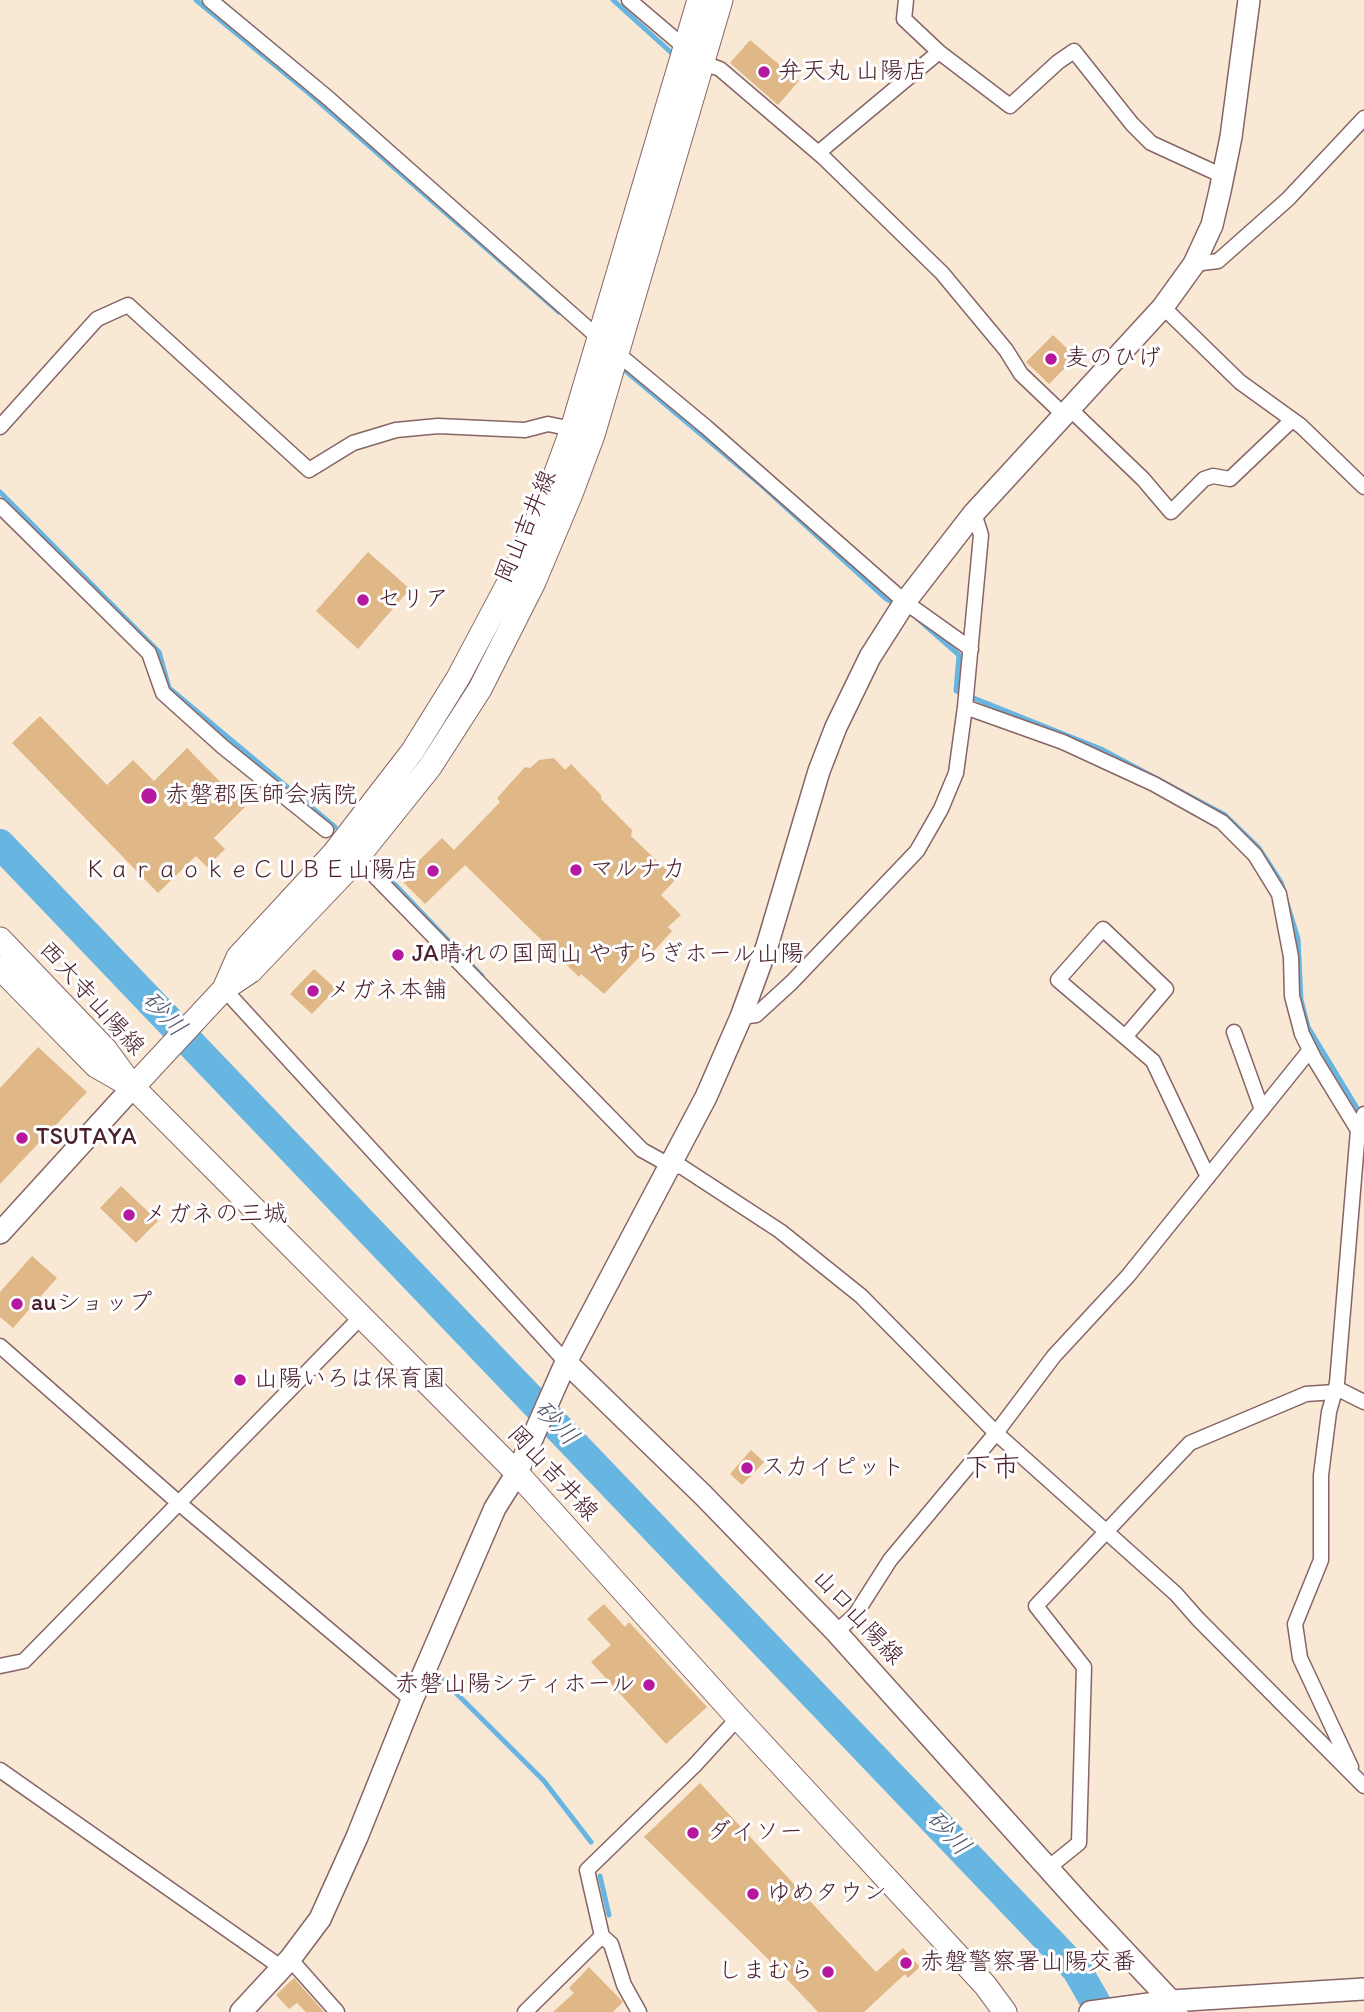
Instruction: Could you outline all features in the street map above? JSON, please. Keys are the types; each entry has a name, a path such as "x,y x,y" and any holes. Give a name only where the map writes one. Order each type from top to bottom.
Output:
{"main road":[{"name":"岡山吉井線","path":"699,0 608,346 593,435 534,582 480,689 430,767 349,868 251,971 224,989 133,1087 517,1473 738,1718 985,1985 1005,2012"},
{"name":"岡山吉井線","path":"224,989 238,957 334,853 412,752 445,699 518,565 608,346 722,0"},
{"name":"西大寺山陽線","path":"0,939 106,1050 133,1087"},
{"name":"西大寺山陽線","path":"0,968 96,1066 133,1087"}],"street":[{"path":"210,0 328,98 608,346 706,427 905,602 971,649"},
{"path":"629,0 703,63 720,69 818,153 942,273 1006,350 1021,374 1143,479 1171,512 1204,479 1213,476 1230,479 1292,420"},
{"path":"906,0 904,19 939,52 1010,106 1073,51 1132,124 1151,143 1223,176"},
{"path":"241,2012 286,1964 320,1919 495,1508 517,1473 563,1371 706,1097 741,1017 767,946 819,771 836,727 870,657 905,602 974,513 1163,307 1194,264 1212,225 1223,176 1231,137 1249,0"},
{"path":"818,153 939,52"},
{"path":"1194,264 1218,261 1288,199 1364,118"},
{"path":"0,427 97,319 128,305 309,470 353,443 396,430 438,426 526,430 548,425 572,429"},
{"path":"1163,307 1240,382 1292,420 1364,487"},
{"path":"0,506 149,653 163,694 223,747 326,830"},
{"path":"741,1017 756,1015 792,982 917,851 941,809 956,773 965,707 981,535 974,513"},
{"path":"965,707 1063,742 1154,784 1222,822 1255,855 1279,894 1291,957 1292,996 1303,1034 1358,1130"},
{"path":"367,868 642,1150 669,1165 682,1167 780,1231 860,1296 996,1433 1176,1594 1360,1782"},
{"path":"1125,1037 1166,989 1103,929 1058,980 1153,1061 1208,1177"},
{"path":"224,989 563,1371"},
{"path":"1234,1032 1262,1110"},
{"path":"836,1632 855,1615 890,1560 996,1433 1054,1356 1128,1276 1310,1050"},
{"path":"0,1233 133,1087"},
{"path":"1360,1782 1300,1658 1295,1624 1321,1560 1321,1475 1335,1390 1359,1187 1358,1130 1364,1114"},
{"path":"0,1666 24,1661 362,1316"},
{"path":"0,1346 180,1504 412,1700"},
{"name":"山口山陽線","path":"563,1371 703,1495 836,1632 1168,2005"},
{"path":"1048,1868 1079,1843 1084,1667 1036,1606 1189,1443 1306,1394 1335,1390 1364,1402"},
{"path":"639,2012 624,1985 611,1944 602,1936 587,1870 694,1766 738,1718"},
{"path":"0,1770 286,1964 337,2012"},
{"path":"525,2012 602,1936"},
{"path":"1090,2012 1364,1989"}],"building":[{"name":"弁天丸 山陽店","path":"750,40 799,81 778,105 730,63"},
{"name":"麦のひげ","path":"1053,335 1076,357 1049,384 1026,362"},
{"name":"セリア","path":"368,552 410,589 358,649 316,611"},
{"name":"赤磐郡医師会病院","path":"40,716 107,785 133,760 154,781 187,748 245,807 214,838 225,849 207,867 196,856 158,893 12,743"},
{"name":"マルナカ","path":"554,758 565,770 571,764 632,830 631,836 676,879 661,895 681,915 668,927 672,931 653,952 648,948 604,994 581,974 579,977 465,865 425,904 400,879 442,838 454,850 500,802 497,798 525,767 530,768 539,760"},
{"name":"メガネ本舗","path":"314,969 336,989 312,1014 290,994"},
{"name":"TSUTAYA","path":"38,1047 87,1092 0,1184 0,1088"},
{"name":"メガネの三城","path":"121,1186 158,1221 136,1243 100,1208"},
{"name":"auショップ","path":"32,1256 57,1278 13,1328 0,1317 0,1292"},
{"name":"スカイピット","path":"751,1450 764,1462 742,1485 730,1474"},
{"name":"赤磐山陽シティホール","path":"604,1604 625,1627 629,1622 707,1707 666,1744 591,1662 611,1645 587,1619"},
{"path":"700,1783 876,1972 903,1948 920,1967 908,1978 905,1974 864,2012 818,2012 644,1837"},
{"path":"589,1967 623,2002 613,2012 553,2012 574,1993 569,1988"},
{"path":"294,1978 324,2012 306,2012 297,2003 289,2009 276,1995"}],"waterway":[{"path":"196,0 310,94 559,312"},
{"path":"613,0 675,56"},
{"path":"621,367 759,483 885,598 897,605"},
{"path":"0,492 159,652 169,688 335,827"},
{"path":"917,618 959,655 956,691 1101,749 1225,815 1259,848 1284,891"},
{"name":"砂川","path":"0,844 1077,1970 1101,2012"},
{"path":"381,870 482,976"},
{"path":"1287,903 1298,939 1301,1000 1308,1027 1357,1108"},
{"path":"438,1675 544,1781 591,1842"},
{"path":"600,1876 609,1915"}],"place":[{"name":"弁天丸 山陽店","path":"764,72"},
{"name":"麦のひげ","path":"1051,359"},
{"name":"セリア","path":"363,600"},
{"name":"赤磐郡医師会病院","path":"149,796"},
{"name":"マルナカ","path":"576,870"},
{"name":"ＫａｒａｏｋｅＣＵＢＥ山陽店","path":"433,871"},
{"name":"JA晴れの国岡山 やすらぎホール山陽","path":"398,955"},
{"name":"メガネ本舗","path":"313,991"},
{"name":"TSUTAYA","path":"22,1138"},
{"name":"メガネの三城","path":"129,1215"},
{"name":"auショップ","path":"17,1304"},
{"name":"山陽いろは保育園","path":"240,1380"},
{"name":"スカイピット","path":"747,1468"},
{"name":"赤磐山陽シティホール","path":"649,1685"},
{"name":"ダイソー","path":"693,1833"},
{"name":"ゆめタウン","path":"753,1894"},
{"name":"赤磐警察署山陽交番","path":"906,1963"},
{"name":"しまむら","path":"828,1972"}],"district":[{"name":"下市","path":"992,1469"}]}
